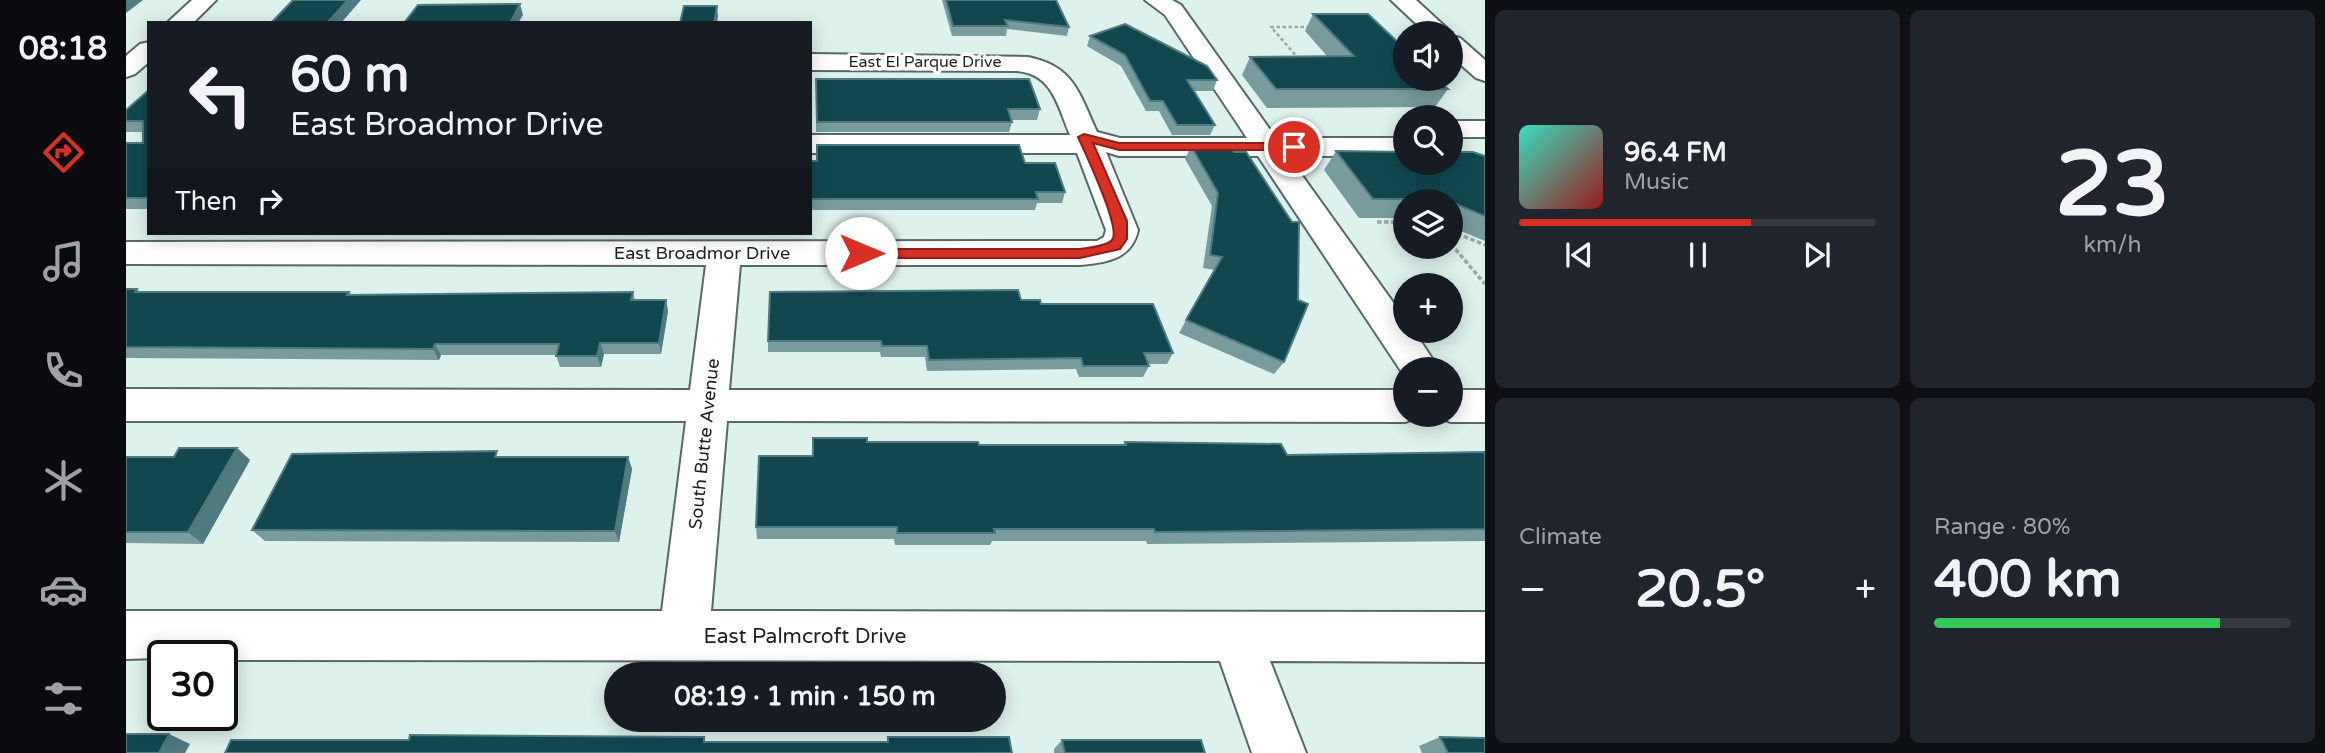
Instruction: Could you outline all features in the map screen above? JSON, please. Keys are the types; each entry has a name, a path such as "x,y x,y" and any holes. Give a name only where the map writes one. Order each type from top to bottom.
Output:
{"street":[{"path":"181,21 205,0"},
{"path":"1156,0 1173,9 1412,357"},
{"path":"1402,0 1426,21"},
{"path":"1463,54 1485,73"},
{"name":"East El Parque Drive","path":"812,62 1004,62 1040,67"},
{"name":"East Broadmor Drive","path":"126,253 1080,254 1105,250 1115,246 1122,230 1060,82 1040,67"},
{"path":"1463,129 1485,129"},
{"path":"812,144 1086,141 1119,147 1393,130"},
{"path":"1260,137 1393,145"},
{"path":"1463,146 1485,146"},
{"name":"South Butte Avenue","path":"684,636 724,253"},
{"path":"126,405 1393,406"},
{"path":"1463,406 1485,406"},
{"name":"East Palmcroft Drive","path":"126,635 1485,637"},
{"path":"1236,637 1279,753"}],"path":[{"path":"1300,61 1271,27 1320,27"},
{"path":"1377,222 1393,222"},
{"path":"1463,236 1485,245"},
{"path":"1463,258 1485,284"}],"building":[{"path":"293,0 348,0 329,21 273,21"},
{"path":"946,0 1056,0 1069,27 1005,20 1008,26 953,26"},
{"path":"520,4 511,21 406,21 418,5"},
{"path":"684,6 717,6 714,21 680,21"},
{"path":"1313,14 1368,14 1393,38 1393,89 1276,89 1250,57 1354,56"},
{"path":"1125,24 1207,66 1217,80 1187,80 1215,125 1177,125 1163,101 1150,101 1125,55 1090,36"},
{"path":"816,79 1029,79 1040,109 1008,109 1012,122 817,122"},
{"path":"147,92 147,198 126,198 126,143 143,143 143,121 126,121 126,110"},
{"path":"817,145 1019,145 1025,163 1055,163 1065,192 1036,192 1038,199 812,199 812,161 817,161"},
{"path":"1191,146 1231,146 1234,152 1246,152 1292,222 1299,222 1298,300 1308,304 1284,362 1186,320 1222,257 1210,255 1218,193"},
{"path":"1336,151 1393,152 1393,175 1463,175 1463,152 1485,156 1485,216 1463,207 1463,189 1393,189 1393,199 1373,199"},
{"path":"126,289 137,289 135,292 349,292 347,295 633,292 631,300 666,300 659,343 600,343 597,356 556,356 559,344 435,344 433,349 126,347"},
{"path":"1018,290 1021,300 1040,300 1041,304 1153,304 1173,353 1144,353 1149,366 1083,366 1081,358 929,360 927,346 882,346 881,341 768,341 770,292"},
{"path":"813,438 867,438 867,442 978,442 979,445 1126,445 1125,442 1281,444 1287,455 1485,452 1485,529 1155,532 1154,529 994,529 995,533 897,533 897,527 756,527 759,456 813,456"},
{"path":"179,448 237,448 188,532 126,532 126,457 174,457"},
{"path":"497,451 495,457 628,457 615,531 252,530 292,454"},
{"path":"126,734 169,734 159,753 126,753"},
{"path":"410,735 704,737 704,742 888,742 888,737 1009,737 1012,753 225,753 231,740 409,740"},
{"path":"1440,737 1485,738 1485,753 1448,753"},
{"path":"1062,740 1201,740 1205,753 1065,753"}],"route":[{"path":"861,253 1080,254 1115,246 1121,239 1120,221 1084,137 1119,147 1294,147"}]}
